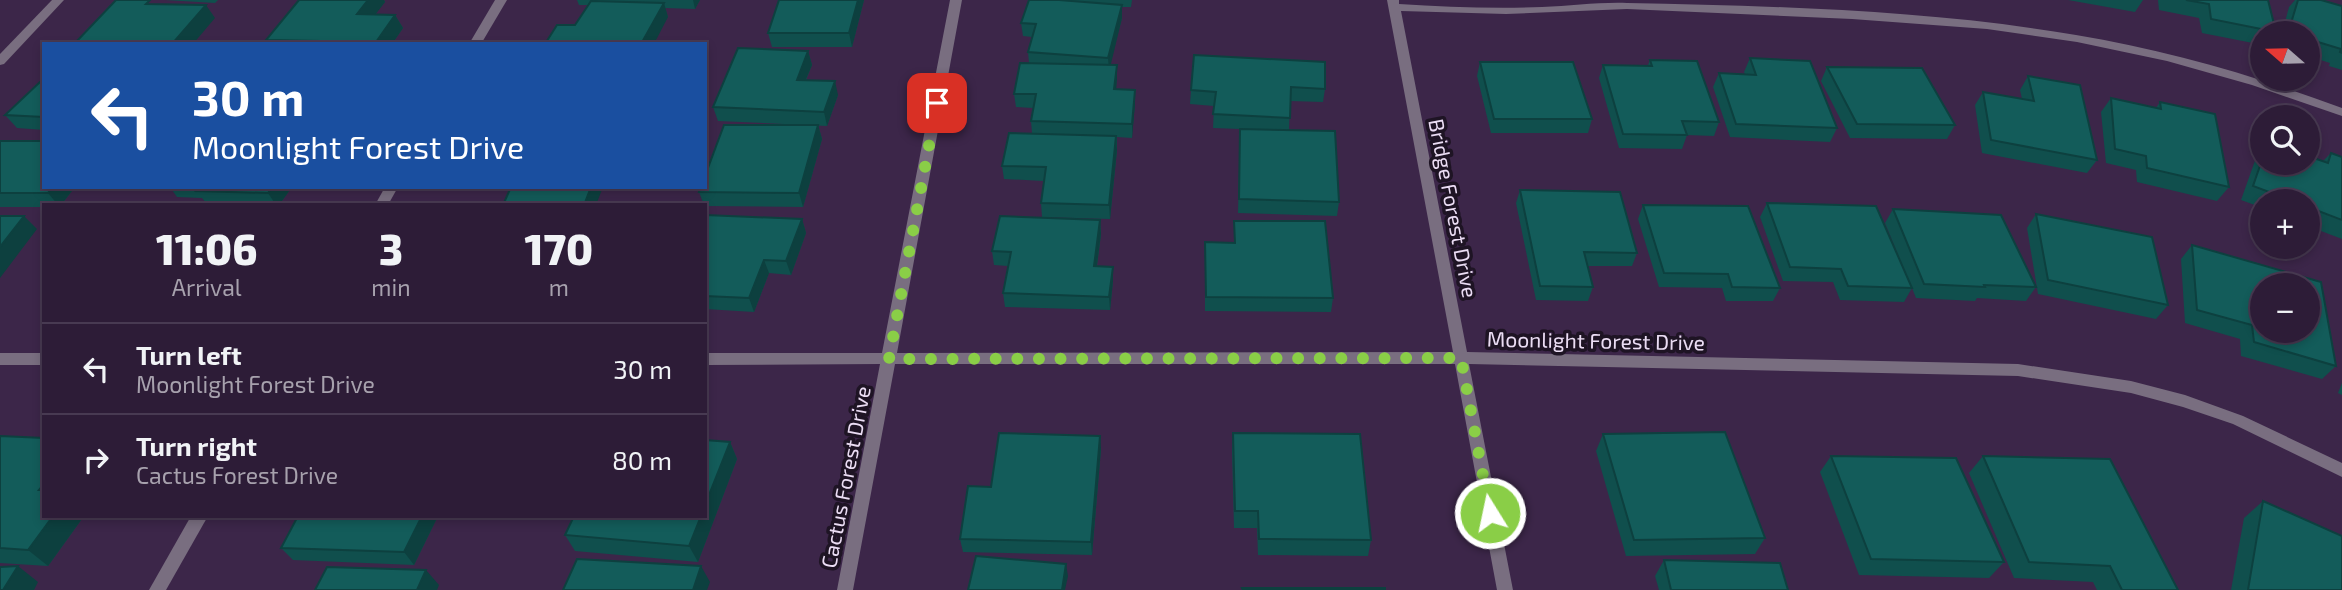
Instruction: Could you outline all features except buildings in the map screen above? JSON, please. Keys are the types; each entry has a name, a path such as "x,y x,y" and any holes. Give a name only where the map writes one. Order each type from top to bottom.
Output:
{"street":[{"path":"0,61 58,0"},
{"path":"476,42 501,0"},
{"name":"Cactus Forest Drive","path":"845,590 956,0"},
{"path":"1394,4 1439,11 1625,6 1823,12 1989,26 2104,44 2225,73 2342,112"},
{"name":"Bridge Forest Drive","path":"1394,4 1505,590"},
{"name":"Moonlight Forest Drive","path":"707,359 1461,358 2018,370 2131,387 2185,401 2238,420 2342,470"},
{"path":"0,359 42,359"},
{"path":"157,590 199,518"}],"route":[{"path":"937,103 889,359 1461,358 1490,513"}]}
